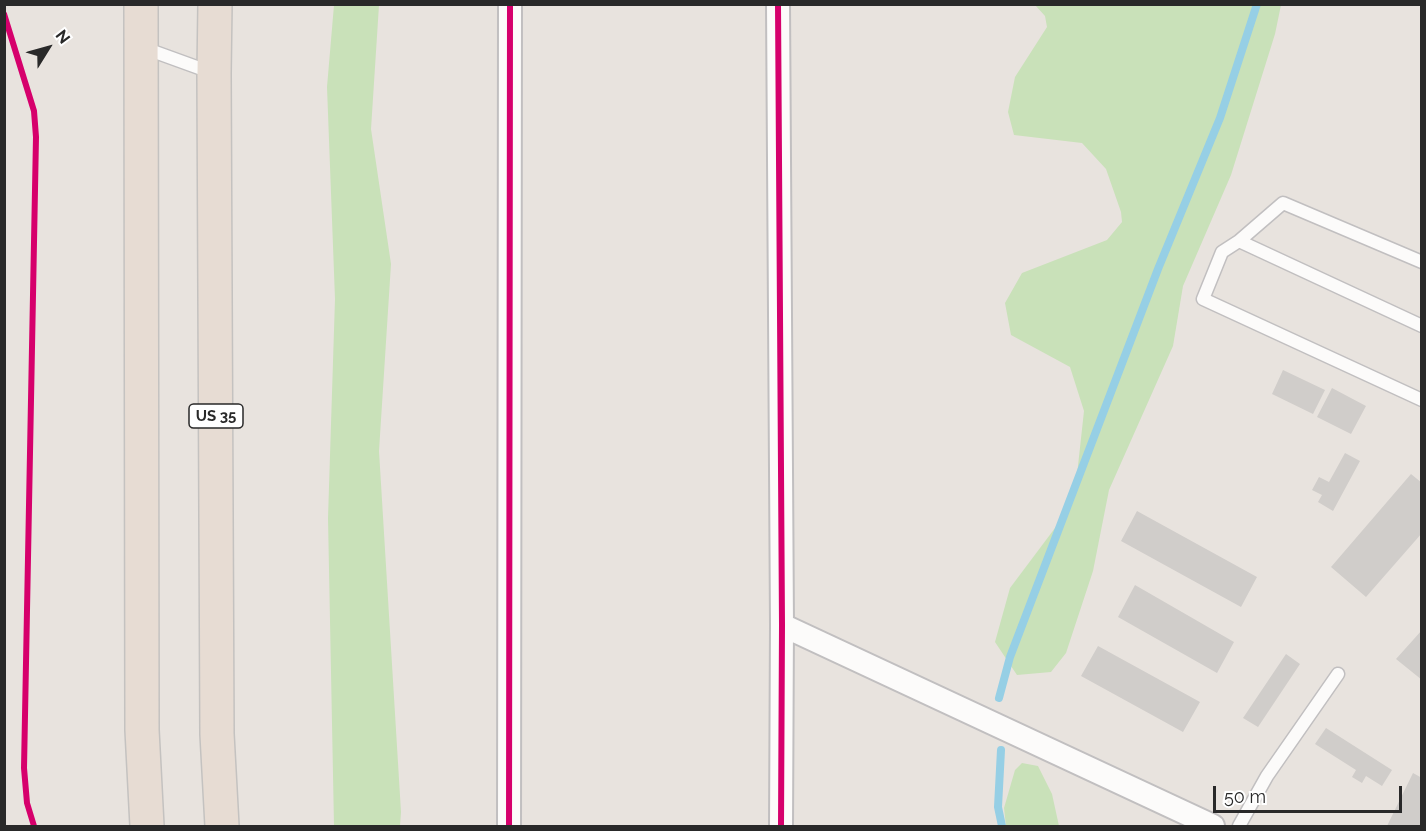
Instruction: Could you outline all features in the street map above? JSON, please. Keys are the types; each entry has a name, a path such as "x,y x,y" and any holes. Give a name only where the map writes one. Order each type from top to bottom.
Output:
{"highway":[{"path":"141,4 142,730 147,826"},
{"name":"US 35","path":"215,4 217,734 222,826"}],"street":[{"path":"509,826 510,4"},
{"path":"778,4 781,826"},
{"path":"782,625 1213,826"}],"lane":[{"path":"141,46 214,73"},
{"path":"1420,397 1203,298 1222,252 1239,241 1284,203 1422,262"},
{"path":"1239,241 1422,326"},
{"path":"1239,826 1267,776 1338,674"}],"green space":[{"path":"334,5 379,5 371,129 391,264 379,451 400,826 334,826 328,518 335,299 327,87"},
{"path":"1035,5 1281,5 1275,34 1231,175 1183,286 1173,346 1109,490 1093,571 1066,653 1051,672 1017,675 995,642 1010,588 1058,524 1076,484 1084,411 1070,367 1011,335 1005,303 1022,273 1107,240 1122,222 1121,212 1106,169 1082,143 1014,135 1008,112 1015,77 1047,27 1045,16"},
{"path":"1022,763 1038,766 1052,794 1059,826 1006,826 1004,808 1015,770"}],"building":[{"path":"1283,370 1325,390 1313,414 1272,394"},
{"path":"1332,388 1366,406 1351,434 1317,417"},
{"path":"1345,453 1360,461 1333,511 1318,502 1322,495 1312,490 1319,477 1329,482"},
{"path":"1411,474 1422,483 1422,533 1366,597 1331,567"},
{"path":"1137,511 1257,577 1241,607 1121,541"},
{"path":"1135,585 1234,642 1217,673 1118,617"},
{"path":"1422,630 1422,680 1396,659"},
{"path":"1098,646 1200,702 1183,732 1081,676"},
{"path":"1286,654 1300,664 1258,727 1243,718"},
{"path":"1326,728 1392,770 1382,786 1366,776 1362,783 1352,777 1356,770 1315,744"},
{"path":"1413,773 1422,778 1422,826 1387,826"}],"waterway":[{"path":"999,698 1010,657 1158,269 1220,118 1257,4"},
{"path":"1001,750 998,807 1002,826"}],"cycle path":[{"path":"509,826 510,4"},
{"path":"778,4 781,826"},
{"path":"4,14 34,111 36,137 24,768 27,803 34,826"}]}
